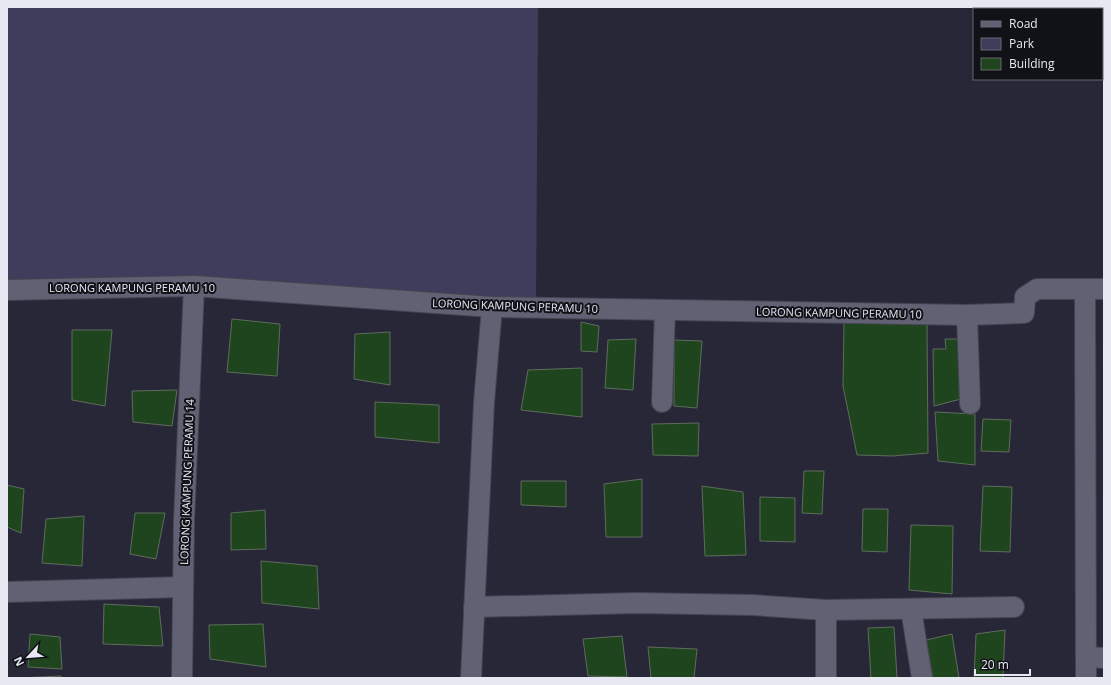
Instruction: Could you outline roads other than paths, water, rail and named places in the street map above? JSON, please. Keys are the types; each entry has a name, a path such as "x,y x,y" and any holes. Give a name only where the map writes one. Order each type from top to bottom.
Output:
{"street":[{"name":"LORONG KAMPUNG PERAMU 10","path":"7,290 194,286 492,307 967,315 1024,313 1025,297 1037,288 1095,289"},
{"name":"LORONG KAMPUNG PERAMU 14","path":"182,678 184,521 194,286"},
{"path":"1086,678 1095,657 1095,289"},
{"path":"471,678 484,402 492,307"},
{"path":"662,402 665,310"},
{"path":"967,315 970,404"},
{"path":"7,592 183,587"},
{"path":"474,607 638,603 752,605 826,610 1014,607"},
{"path":"911,609 922,678"},
{"path":"826,610 826,678"}]}
